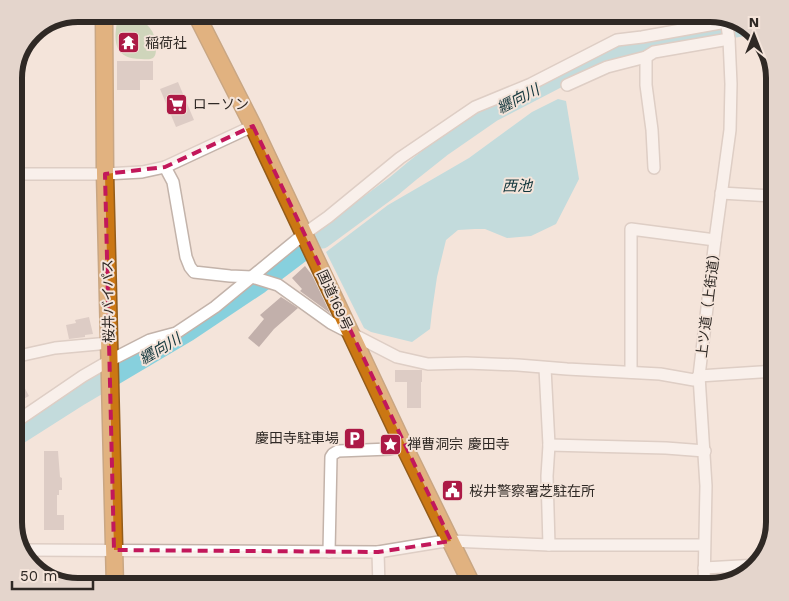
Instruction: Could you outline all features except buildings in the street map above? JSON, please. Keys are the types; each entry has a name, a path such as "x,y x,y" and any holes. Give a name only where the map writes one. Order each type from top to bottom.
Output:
{"highway":[{"name":"桜井バイパス","path":"104,22 105,174 115,578"},
{"name":"国道169号","path":"200,22 253,126 404,446 469,578"}],"street":[{"path":"23,417 83,376 109,366 150,340 176,333 215,307 254,278 304,234 328,217 400,158 475,107 531,84 617,40 642,38 719,23"},
{"name":"上ツ道（上街道）","path":"704,578 706,486 699,376 730,130 731,84 726,25"},
{"path":"567,85 607,67 646,57 654,52 729,38"},
{"path":"646,57 646,84 652,130 654,168"},
{"path":"23,174 142,172 165,167 253,126"},
{"path":"165,167 173,182 186,257 194,272 254,278 278,285 331,323 398,357 428,364 518,365 660,374 694,380 699,376 766,372"},
{"path":"721,193 766,196"},
{"path":"631,372 631,229 715,240"},
{"path":"23,355 55,348 109,343"},
{"path":"545,368 549,445 547,476 549,545"},
{"path":"549,445 705,451"},
{"path":"329,552 331,457 333,454 338,451 404,446"},
{"path":"30,550 378,552 451,541 549,545 704,545"},
{"path":"378,552 379,578"},
{"path":"704,568 746,566"}],"highlighted area":[{"path":"253,126 451,541 378,552 114,550 105,174 165,167"}],"green space":[{"path":"117,22 143,22 150,28 156,41 155,56 152,59 133,58 121,53 116,43"}],"water":[{"name":"西池","path":"558,99 566,101 579,179 556,224 531,236 507,238 485,229 458,230 446,240 437,277 430,329 412,342 371,332 364,328 326,252 388,205 469,158 532,112"}],"waterway":[{"name":"纒向川","path":"322,239 394,186 441,148 493,112 572,71 623,52 685,36 735,28"},
{"name":"纒向川","path":"23,432 188,332 260,284 301,253"}],"place":[{"name":"稲荷社","path":"129,43"},
{"name":"ローソン","path":"177,104"},
{"name":"慶田寺駐車場","path":"355,438"},
{"name":"禅曹洞宗 慶田寺","path":"391,444"},
{"name":"桜井警察署芝駐在所","path":"453,491"}]}
